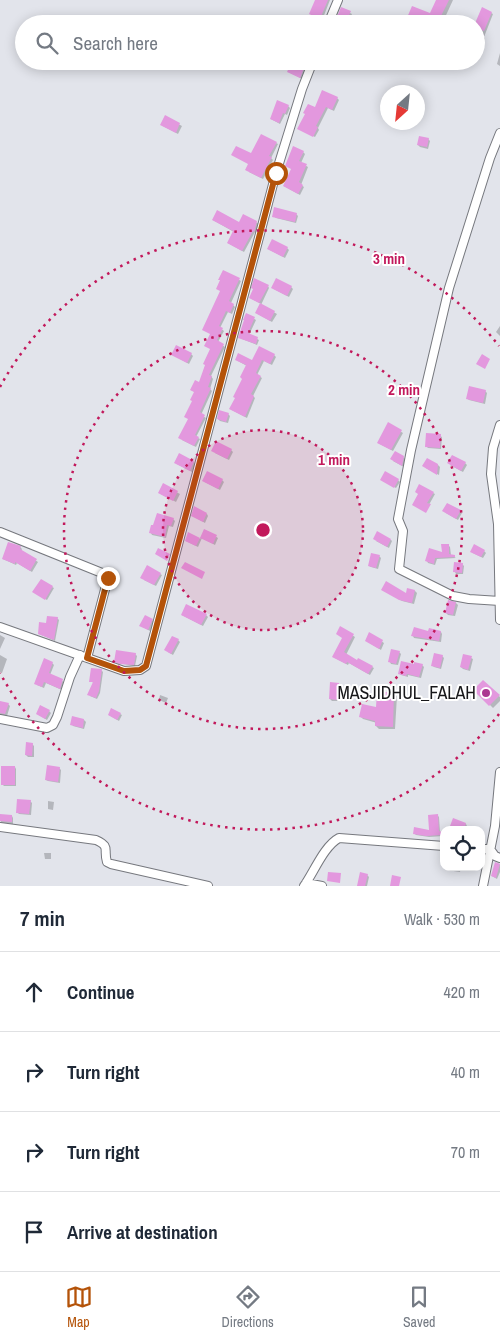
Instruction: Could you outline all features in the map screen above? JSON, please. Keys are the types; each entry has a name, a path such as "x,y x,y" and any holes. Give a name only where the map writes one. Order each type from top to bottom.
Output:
{"street":[{"path":"332,15 338,0"},
{"path":"0,627 124,671 140,670 146,666 276,173 309,70"},
{"path":"500,132 449,288 411,450 398,518 403,531 400,569 453,596 500,601"},
{"path":"500,425 493,448 491,474 498,524 500,620"},
{"path":"0,532 102,573 108,578 84,656 70,677 53,726 47,728 0,719"},
{"path":"483,886 495,826 500,772"},
{"path":"0,828 96,840 103,843 106,847 107,862 111,864 208,886"},
{"path":"322,886 305,885 329,847 339,838 440,846"},
{"path":"485,849 490,849"},
{"path":"490,849 495,856 500,858"}],"building":[{"path":"315,0 328,0 322,15 309,14"},
{"path":"436,0 449,0 442,15 408,15 412,6 430,13"},
{"path":"341,7 351,11 349,15 338,15"},
{"path":"482,7 492,12 485,29 485,15 479,15"},
{"path":"288,70 303,70 300,78 287,72"},
{"path":"322,90 338,97 332,110 326,107 316,126 318,127 313,137 297,129 308,104 315,107"},
{"path":"277,100 289,105 279,123 270,119"},
{"path":"165,115 180,123 176,133 160,125"},
{"path":"261,134 277,142 269,156 272,157 261,178 245,170 248,164 231,155 236,146 251,153"},
{"path":"419,136 429,138 427,147 417,145"},
{"path":"293,146 304,151 299,161 307,164 299,182 303,185 298,194 283,186 291,169 285,166"},
{"path":"274,207 297,213 295,222 272,217"},
{"path":"217,210 239,222 243,214 257,221 254,232 242,251 227,243 233,231 212,220"},
{"path":"272,239 288,247 283,257 267,249"},
{"path":"223,270 240,278 229,301 234,304 230,313 226,311 219,326 223,328 217,340 224,344 209,375 212,376 208,387 211,388 200,412 205,415 195,435 199,437 194,446 178,438 188,419 184,417 194,392 190,390 195,380 199,382 205,365 203,364 210,349 204,346 210,334 202,330 220,291 216,289"},
{"path":"254,278 269,285 259,303 249,298 253,289 251,288"},
{"path":"276,278 292,286 287,296 271,288"},
{"path":"260,303 275,311 270,321 255,313"},
{"path":"246,313 255,317 248,333 258,337 256,344 238,338"},
{"path":"176,345 192,353 187,363 171,355"},
{"path":"259,346 275,354 270,364 262,360 256,373 261,376 251,394 254,396 245,417 229,409 235,398 233,397 242,379 240,377 246,365 235,360 238,353 252,360"},
{"path":"482,354 490,359 485,369 476,364"},
{"path":"469,386 486,390 483,403 466,399"},
{"path":"219,410 229,413 226,422 217,419"},
{"path":"388,422 402,430 391,450 377,443"},
{"path":"426,433 441,434 440,448 425,447"},
{"path":"216,441 232,449 227,459 211,451"},
{"path":"395,451 404,456 402,466 390,459"},
{"path":"179,453 194,461 190,471 174,463"},
{"path":"452,455 466,462 461,471 447,463"},
{"path":"427,458 438,464 437,475 422,466"},
{"path":"207,471 223,479 218,489 202,481"},
{"path":"385,471 399,479 394,488 380,480"},
{"path":"163,483 178,491 173,501 158,493"},
{"path":"419,484 434,492 427,503 431,504 426,513 412,505 418,494 415,492"},
{"path":"447,503 461,510 456,519 442,511"},
{"path":"194,506 207,513 203,522 191,516"},
{"path":"157,513 174,518 171,526 167,525 165,537 149,533"},
{"path":"204,529 217,535 213,544 200,538"},
{"path":"377,531 391,539 387,547 373,539"},
{"path":"188,532 200,538 196,546 185,541"},
{"path":"8,542 21,546 20,549 37,559 30,571 15,562 15,564 2,559"},
{"path":"441,544 449,544 449,554 455,555 455,557 435,558 434,564 425,561 429,548 442,552"},
{"path":"474,544 485,550 481,557 470,552"},
{"path":"158,548 170,554 167,561 155,554"},
{"path":"371,553 380,555 376,568 368,566"},
{"path":"185,562 205,572 202,579 181,568"},
{"path":"454,562 463,563 462,573 453,572"},
{"path":"147,565 161,573 154,585 140,578"},
{"path":"41,579 53,586 45,600 32,592"},
{"path":"386,581 406,593 407,588 415,590 412,603 399,600 381,590"},
{"path":"448,600 456,602 453,615 445,613"},
{"path":"186,604 207,614 201,625 181,615"},
{"path":"145,615 153,619 148,630 139,626"},
{"path":"47,616 58,617 54,640 38,634 39,622 46,623"},
{"path":"340,626 354,634 344,652 357,660 358,658 373,666 368,674 347,662 346,664 332,657 342,638 336,634"},
{"path":"414,627 428,631 429,628 441,631 439,641 411,636"},
{"path":"369,632 383,640 379,649 365,641"},
{"path":"172,636 179,639 171,654 164,650"},
{"path":"391,649 400,651 396,664 388,662"},
{"path":"116,650 136,653 134,665 114,662"},
{"path":"434,653 443,655 440,668 431,666"},
{"path":"463,654 472,656 468,670 460,667"},
{"path":"44,658 53,662 49,673 63,679 60,689 44,682 42,687 34,684"},
{"path":"401,661 423,664 419,677 398,674"},
{"path":"91,668 102,669 99,691 96,698 87,695 93,682 89,682"},
{"name":"MASJIDHUL_FALAH","path":"483,680 500,695 489,706 473,690"},
{"path":"330,682 339,683 338,700 329,699"},
{"path":"377,692 394,692 393,727 375,726 375,721 359,717 362,704 376,707"},
{"path":"0,701 9,703 5,714 0,713"},
{"path":"40,705 50,710 45,719 36,714"},
{"path":"111,708 121,713 117,720 108,715"},
{"path":"72,716 84,719 83,728 70,725"},
{"path":"26,742 33,743 32,756 25,755"},
{"path":"47,765 60,767 58,782 45,780"},
{"path":"1,766 15,766 15,785 1,785"},
{"path":"17,799 31,800 29,814 16,813"},
{"path":"0,814 12,815 12,822 0,821"},
{"path":"438,814 440,835 413,834 414,827 429,830 428,815"},
{"path":"453,818 466,823 465,826 450,826"},
{"path":"495,862 500,864 496,878 491,876"},
{"path":"328,872 341,873 340,883 327,881"},
{"path":"360,872 368,874 365,886 357,886"},
{"path":"392,875 401,877 399,886 390,886"}],"place":[{"name":"MASJIDHUL_FALAH","path":"486,693"}],"route":[{"path":"108,578 87,658 124,671 140,670 146,666 276,173"}]}
